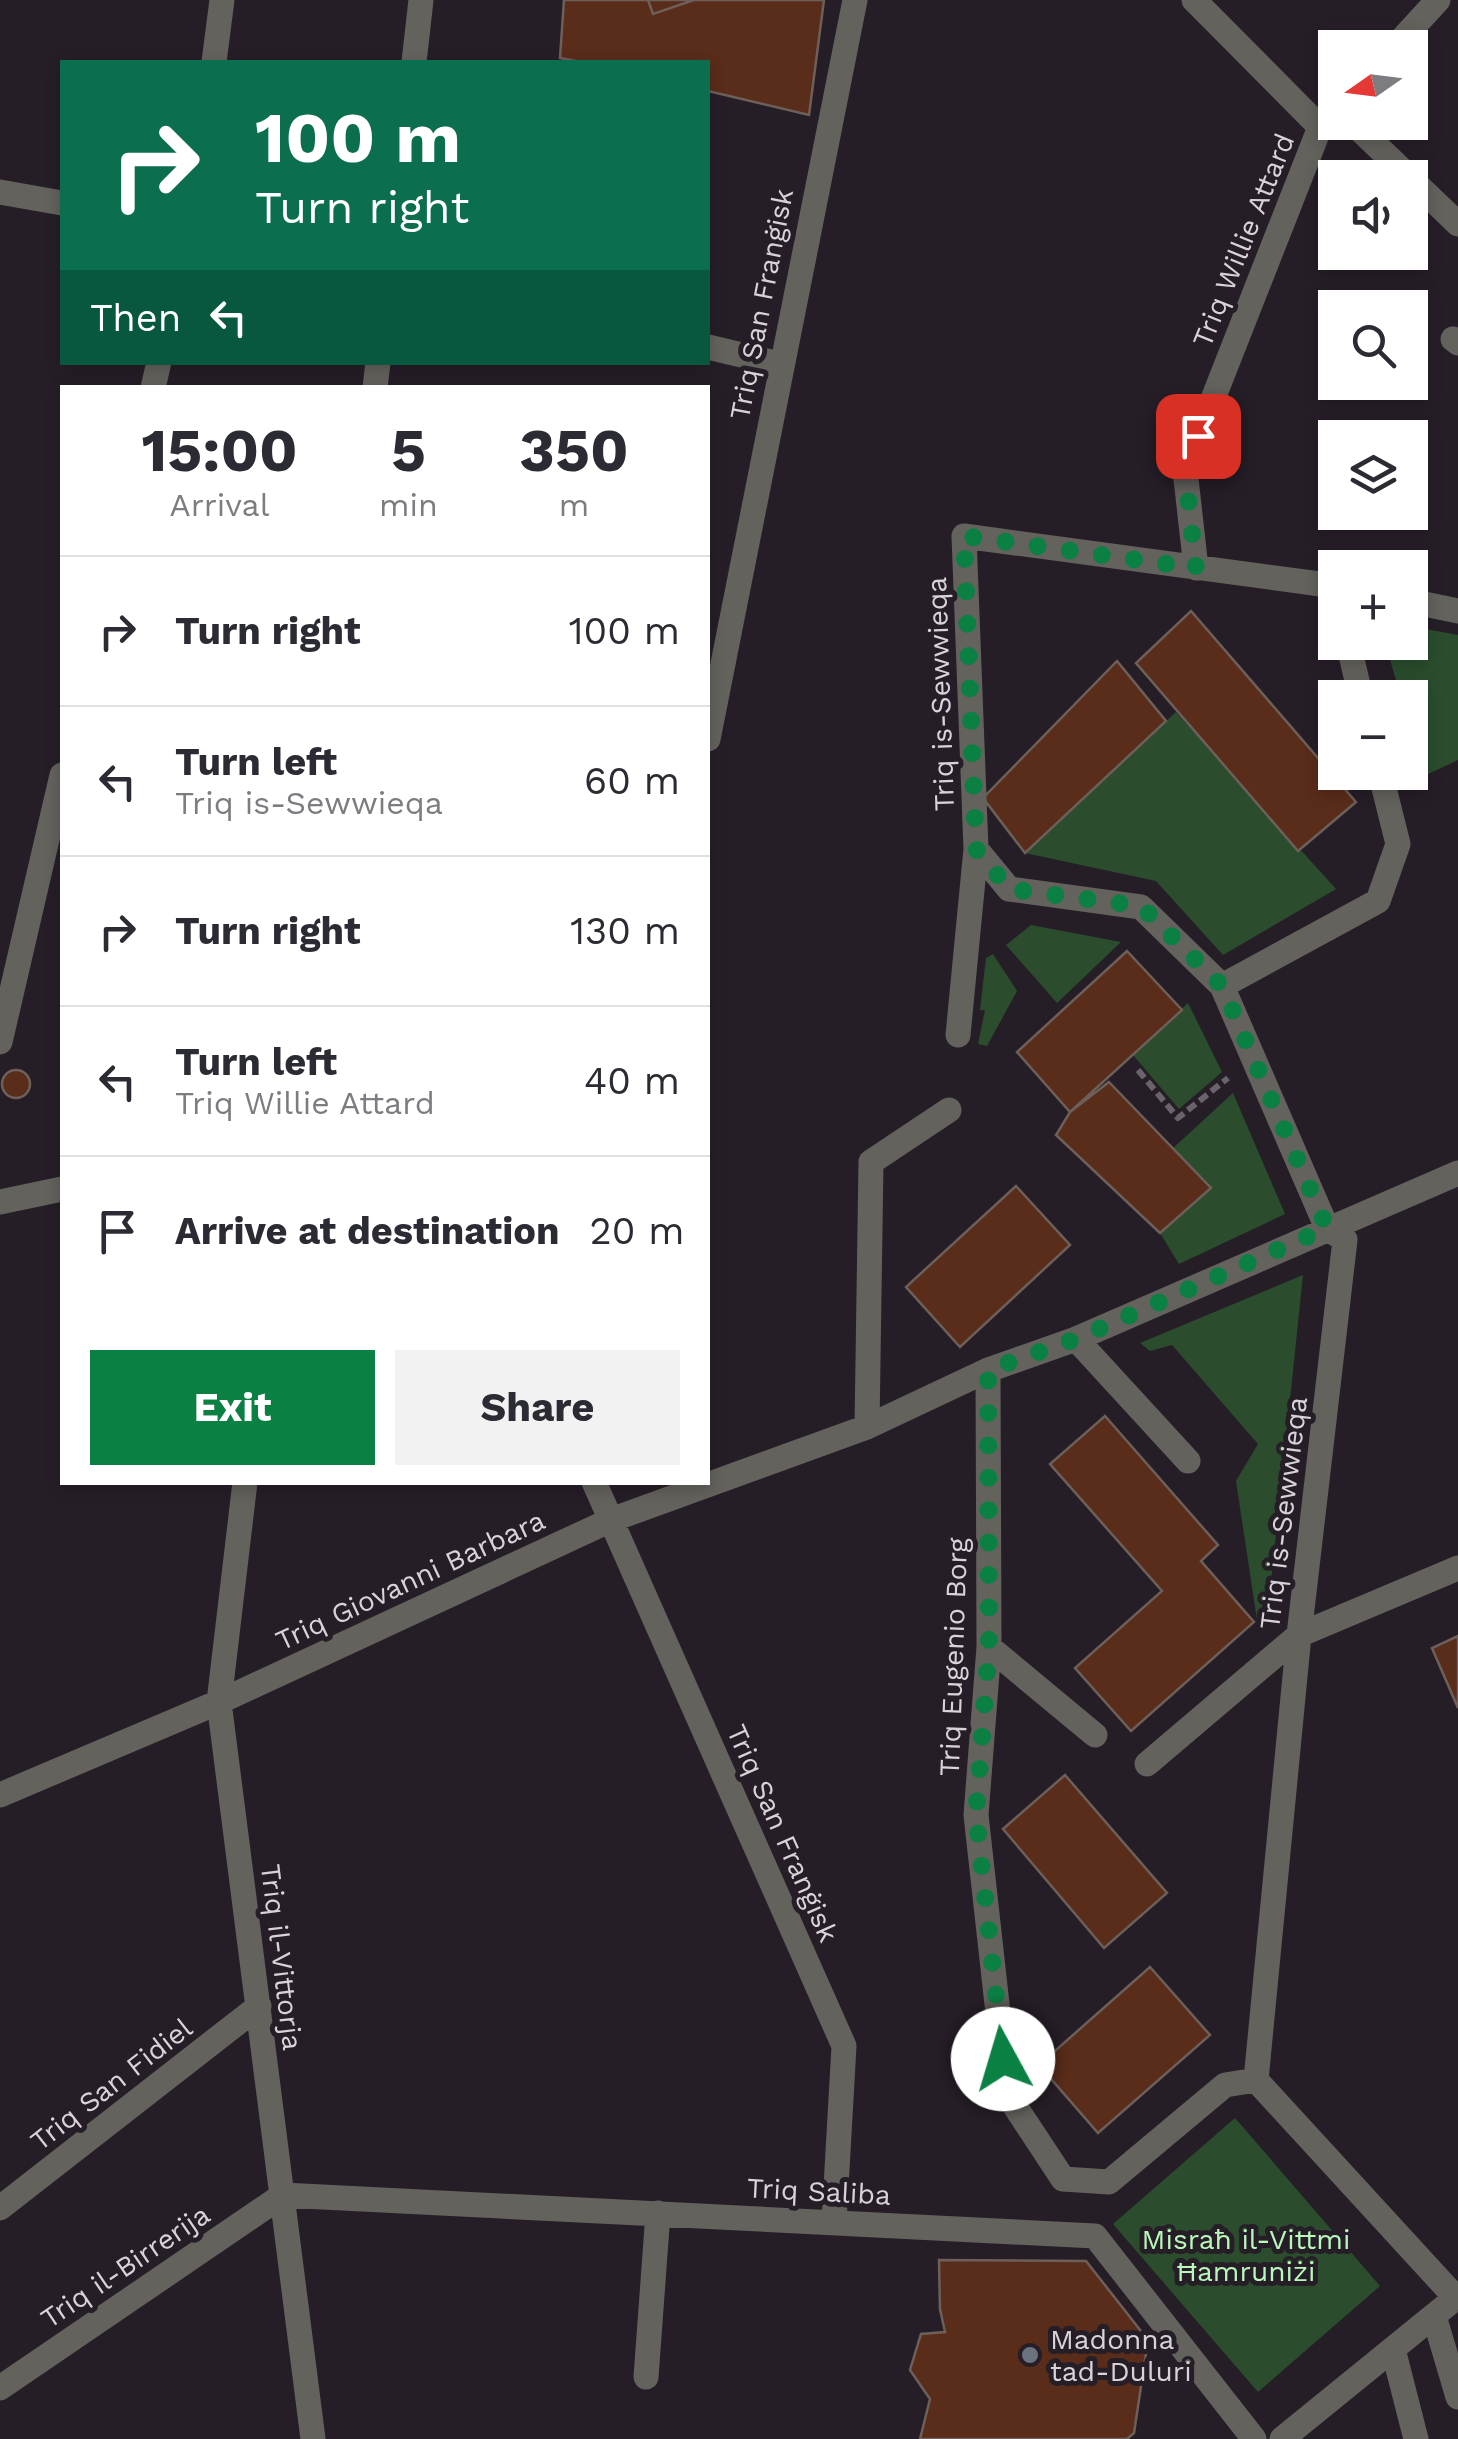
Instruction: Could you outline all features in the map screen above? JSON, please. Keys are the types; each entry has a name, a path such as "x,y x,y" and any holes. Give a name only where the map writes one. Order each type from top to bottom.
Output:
{"street":[{"path":"214,60 222,0"},
{"path":"414,60 421,0"},
{"name":"Triq San Franġisk","path":"710,728 778,364 854,0"},
{"path":"1194,0 1318,110"},
{"path":"1410,30 1438,0"},
{"name":"Triq Willie Attard","path":"1196,568 1185,470 1319,140"},
{"path":"1371,140 1391,160"},
{"path":"0,192 60,203"},
{"path":"1428,195 1458,224"},
{"path":"710,347 778,364"},
{"name":"Triq is-Sewwieqa","path":"958,1035 976,849 964,536 1196,568"},
{"path":"1196,568 1318,586"},
{"path":"1428,605 1458,611"},
{"path":"0,1042 60,783"},
{"path":"1222,986 1378,901 1398,844 1384,790"},
{"name":"Triq is-Sewwieqa","path":"976,849 1009,889 1141,906 1222,986 1327,1228 1345,1240 1300,1635 1256,2080"},
{"path":"867,1427 871,1162 948,1110"},
{"name":"Triq Giovanni Barbara","path":"710,1484 867,1427 988,1370 1076,1339 1458,1173"},
{"path":"0,1202 60,1190"},
{"path":"1076,1339 1188,1461"},
{"name":"Triq Eugenio Borg","path":"988,1370 989,1647 976,1815 1007,2094 1063,2179 1109,2182 1225,2085 1256,2080"},
{"name":"Triq il-Vittorja","path":"245,1485 218,1702 313,2439"},
{"name":"Triq San Franġisk","path":"595,1485 844,2046 834,2222"},
{"name":"Triq Giovanni Barbara","path":"0,1795 218,1702 611,1520 707,1485"},
{"path":"1147,1764 1300,1635 1458,1568"},
{"path":"989,1647 1095,1736"},
{"name":"Triq San Fidiel","path":"0,2208 259,2006"},
{"path":"1256,2080 1457,2297 1282,2439"},
{"name":"Triq Saliba","path":"283,2194 1095,2236 1254,2439"},
{"name":"Triq il-Birrerija","path":"0,2388 283,2194"},
{"path":"646,2377 658,2214"},
{"path":"1434,2316 1458,2397"},
{"path":"1392,2349 1416,2439"}],"path":[{"path":"1138,1070 1178,1118 1253,1058"}],"green space":[{"path":"1428,629 1458,635 1458,760 1428,774 1428,680 1396,680 1390,660 1428,660"},
{"path":"1176,712 1336,889 1223,955 1156,881 1025,853"},
{"path":"1031,925 1121,942 1057,1003 1006,945"},
{"path":"993,954 1017,991 987,1046 978,1044 985,1010 980,1010 986,958"},
{"path":"1188,1003 1222,1072 1179,1109 1133,1055"},
{"path":"1233,1093 1285,1214 1179,1264 1160,1233 1210,1188 1171,1150"},
{"path":"1303,1275 1266,1630 1257,1620 1236,1481 1258,1444 1172,1345 1150,1351 1140,1343"},
{"name":"Misraħ il-Vittmi Ħamruniżi","path":"1235,2118 1380,2286 1258,2392 1113,2224"}],"building":[{"path":"564,0 648,0 653,14 694,0 824,0 809,115 710,91 710,60 560,58"},
{"path":"564,0 824,0 809,115 710,91 710,60 560,58"},
{"path":"1191,611 1318,758 1318,790 1346,790 1356,802 1298,851 1136,663"},
{"path":"1117,661 1166,721 1025,853 983,798"},
{"path":"1127,951 1182,1010 1070,1112 1017,1052"},
{"path":"16,1070 26,1074 30,1084 26,1094 16,1098 6,1094 2,1084 6,1074"},
{"path":"1109,1082 1211,1188 1160,1233 1056,1135 1070,1112"},
{"path":"1016,1186 1070,1245 960,1347 906,1287"},
{"path":"1105,1416 1218,1545 1201,1561 1254,1622 1131,1731 1075,1668 1162,1591 1050,1464"},
{"path":"1458,1636 1458,1708 1432,1648"},
{"path":"1065,1775 1167,1893 1104,1948 1003,1829"},
{"path":"1150,1967 1210,2035 1098,2133 1039,2065"},
{"name":"Madonna tad-Duluri","path":"939,2260 1086,2261 1148,2340 1134,2433 1127,2439 920,2439 930,2399 910,2370 921,2334 945,2332 940,2309"}],"place":[{"name":"Madonna tad-Duluri","path":"1030,2355"}],"route":[{"path":"1003,2059 976,1815 989,1647 988,1370 1076,1339 1327,1228 1222,986 1141,906 1009,889 976,849 964,536 1196,568 1185,470 1198,436"}]}
